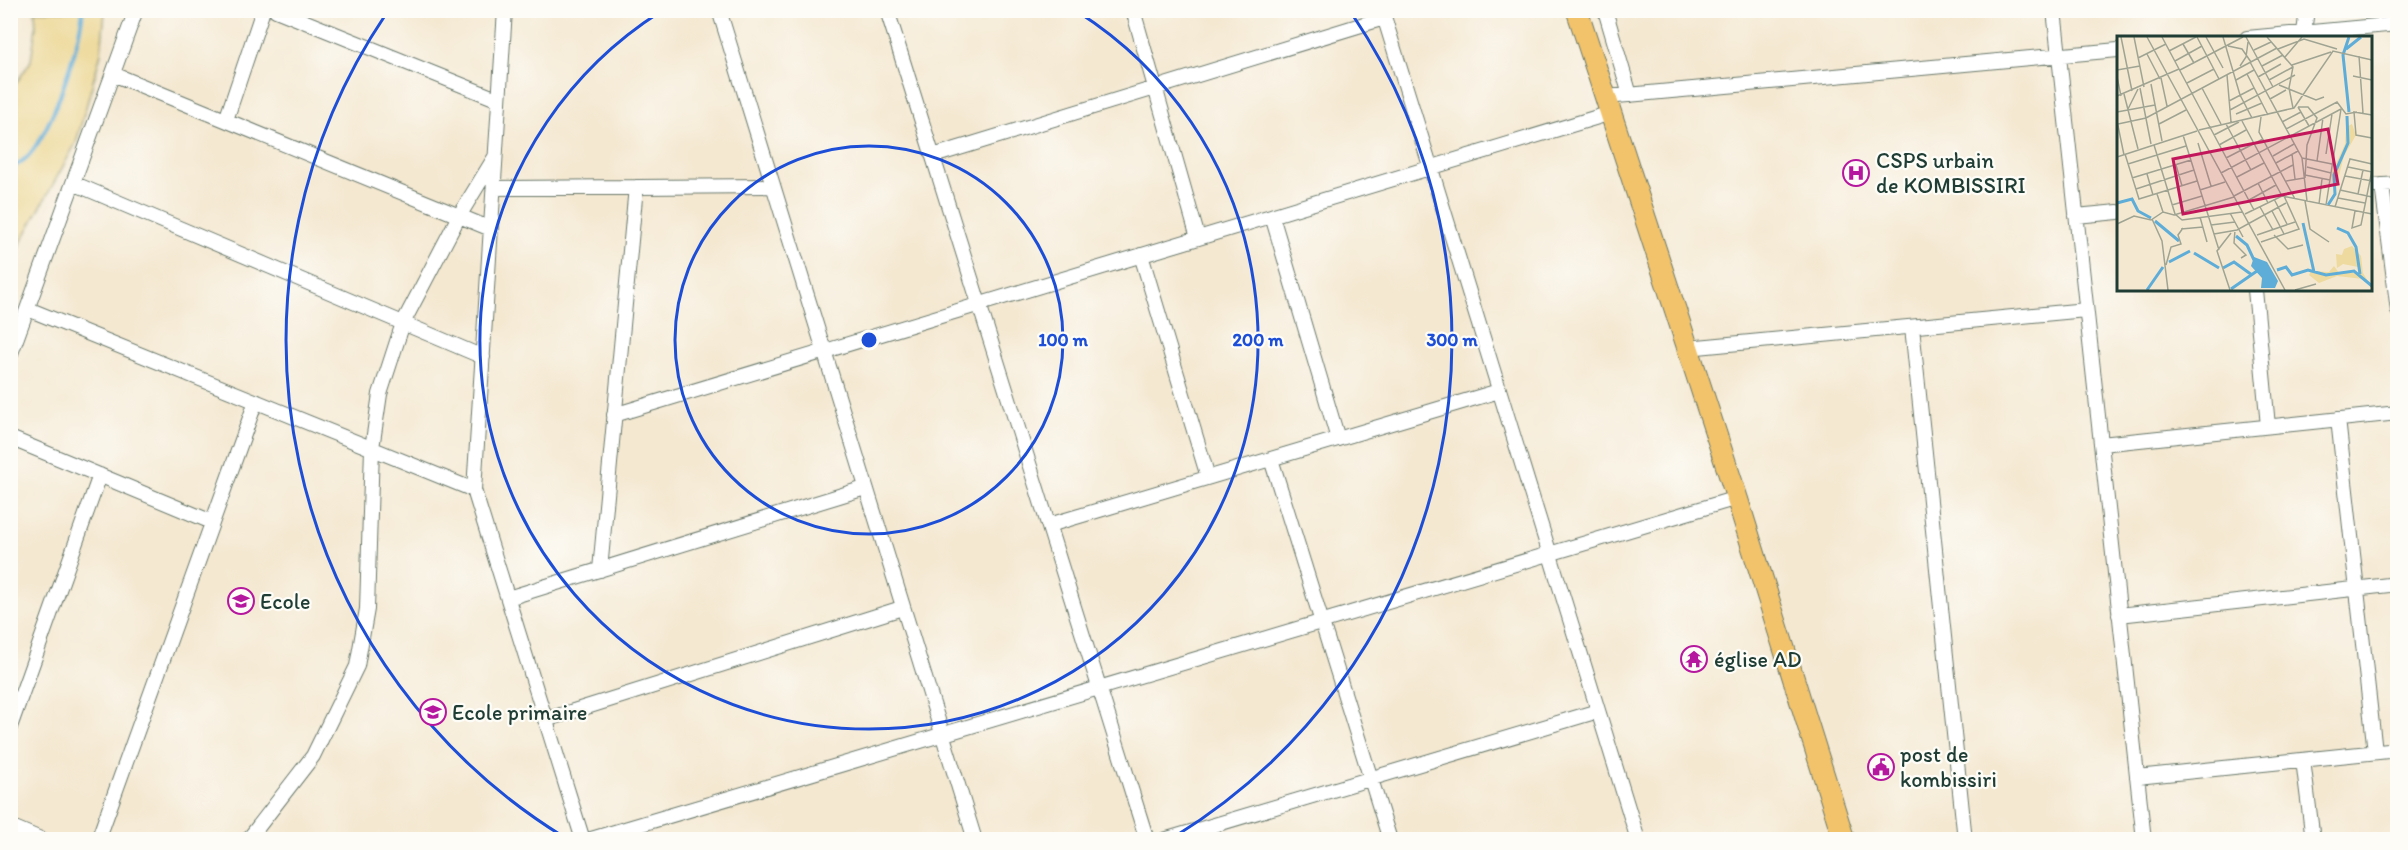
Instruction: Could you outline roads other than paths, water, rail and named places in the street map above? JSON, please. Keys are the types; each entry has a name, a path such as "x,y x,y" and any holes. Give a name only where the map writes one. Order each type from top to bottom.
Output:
{"highway":[{"path":"1577,10 1737,498 1845,840"}],"street":[{"path":"10,356 136,10"},
{"path":"226,120 263,10"},
{"path":"276,10 500,100"},
{"path":"505,10 474,490 583,840"},
{"path":"719,10 975,840"},
{"path":"887,10 1148,840"},
{"path":"1133,10 1198,238"},
{"path":"1605,10 1630,95"},
{"path":"2054,10 2144,840"},
{"path":"2300,34 2307,10"},
{"path":"933,156 1155,88 1383,14 1638,840"},
{"path":"2274,36 2397,24"},
{"path":"614,415 1430,168 1609,105 1630,95 2117,50"},
{"path":"113,74 491,229"},
{"path":"248,840 313,756 357,666 368,609 372,448 380,394 403,323 459,216 496,155"},
{"path":"73,183 483,357"},
{"path":"2397,184 2376,186 2397,311"},
{"path":"494,188 773,186"},
{"path":"600,570 636,187"},
{"path":"2076,216 2117,212"},
{"path":"1272,216 1338,439"},
{"path":"1141,255 1208,477"},
{"path":"2255,291 2268,426"},
{"path":"28,309 474,490"},
{"path":"1687,348 2086,310"},
{"path":"1912,327 1965,840"},
{"path":"1049,525 1499,391"},
{"path":"98,840 256,401"},
{"path":"2101,444 2397,413"},
{"path":"2338,419 2375,753"},
{"path":"10,438 212,522"},
{"path":"1271,459 1390,840"},
{"path":"10,727 100,475"},
{"path":"508,598 865,488"},
{"path":"588,840 1737,498"},
{"path":"2119,615 2397,584"},
{"path":"545,720 902,608"},
{"path":"1164,840 1598,711"},
{"path":"2137,777 2397,750"},
{"path":"2303,760 2313,840"},
{"path":"10,826 43,840"}],"waterway":[{"path":"10,169 29,155 56,107 76,45 83,10"}],"place":[{"name":"CSPS urbain de KOMBISSIRI","path":"1856,173"},
{"name":"Ecole","path":"241,601"},
{"name":"église AD","path":"1694,659"},
{"name":"Ecole primaire","path":"433,712"},
{"name":"post de kombissiri","path":"1881,767"}]}
